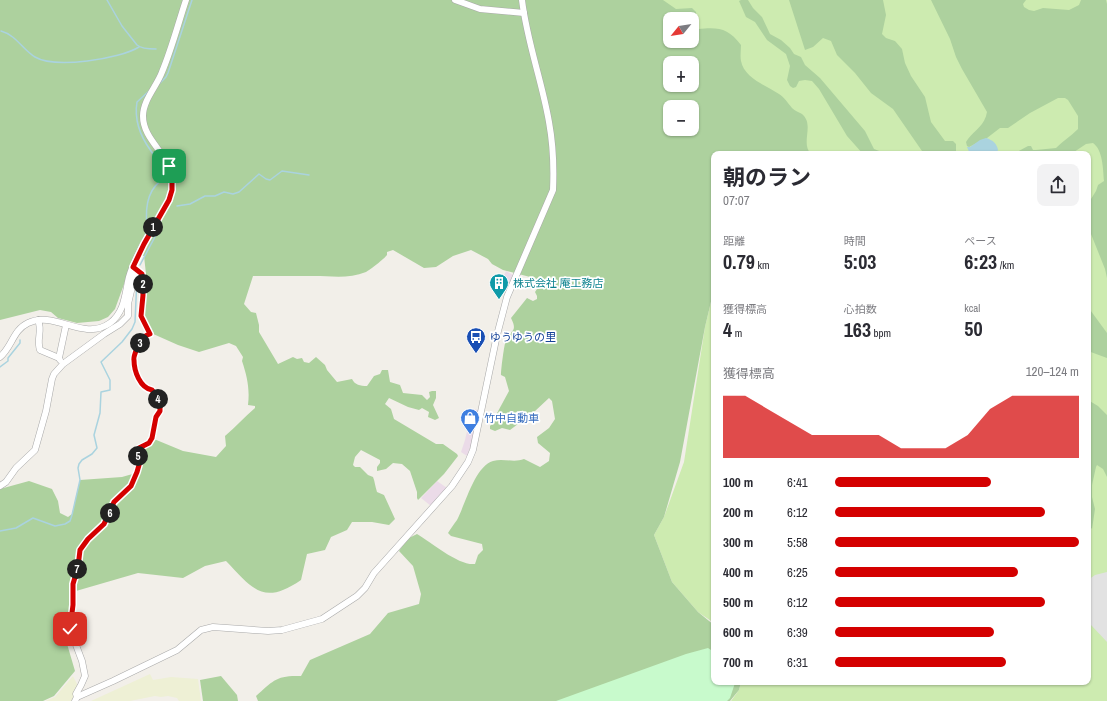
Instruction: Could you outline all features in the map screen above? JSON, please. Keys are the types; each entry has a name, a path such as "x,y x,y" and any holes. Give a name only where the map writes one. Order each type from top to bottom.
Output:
{"street":[{"path":"0,357 8,347 17,331 27,323 45,319 85,330 102,327 110,323 118,314 124,302 130,276 144,244 169,200 172,190 172,177 169,166 147,133 143,116 148,98 162,73 186,0"},
{"path":"456,0 480,9 524,13"},
{"path":"76,699 177,650 201,630 219,627 268,632 282,630 322,619 341,608 365,588 374,572 445,495 461,474 472,450 507,296 553,190 554,175 549,123 522,0"},
{"path":"0,486 6,482 16,468 35,450 46,411 54,374 63,364 98,337 126,319 128,316 128,304 134,268"},
{"path":"76,699 76,694 85,676 82,661 70,629 73,605 73,584 78,567 80,550 88,539 104,524 114,502 131,486 139,465 139,448 149,443 152,438 156,417 160,411 160,401 152,390 143,386 136,373 133,358 142,339 150,334 141,316 143,295 142,274 134,268"},
{"path":"38,320 41,328 38,345 40,350 59,358 63,364"},
{"path":"59,358 66,325"}],"shaded area":[{"path":"506,271 513,275 507,290 499,287"},
{"name":"竹中自動車","path":"472,409 478,410 472,443 467,456 461,452"},
{"path":"437,481 447,488 431,506 421,498"},
{"path":"1107,572 1107,642 1091,625 1091,578 1095,575"}],"green space":[{"path":"0,0 663,0 676,9 692,8 696,12 663,12 663,48 699,48 699,29 712,28 727,32 732,35 741,45 741,61 743,67 751,77 781,95 793,109 802,114 806,118 808,129 807,145 809,151 711,151 711,302 680,462 664,517 654,535 672,582 698,612 711,623 711,685 740,685 739,690 730,701 258,701 256,696 276,680 286,677 301,676 310,660 370,634 388,613 419,604 421,594 413,566 399,551 407,539 417,534 454,558 469,564 475,564 478,555 483,550 482,544 451,536 448,533 457,520 476,478 487,464 497,460 516,461 524,459 540,467 549,461 550,453 538,443 537,437 549,428 555,419 552,401 549,398 534,412 510,430 502,428 495,431 490,429 490,426 495,420 496,415 509,391 505,377 501,375 505,343 514,328 511,318 527,298 533,301 537,299 535,292 539,286 538,281 534,278 503,270 492,264 488,259 471,250 453,256 436,267 424,268 393,250 387,252 385,257 368,271 353,276 253,276 244,304 251,312 256,313 259,332 278,364 293,357 297,359 302,358 304,362 309,363 316,357 325,365 327,370 337,382 352,379 358,385 367,386 374,376 380,374 382,370 388,370 390,382 400,385 403,393 422,395 427,400 430,397 429,392 436,391 436,398 433,405 439,418 435,420 428,417 429,412 422,408 419,410 408,407 389,398 385,404 391,409 394,419 436,444 443,444 457,454 458,456 444,474 418,500 410,471 402,464 393,463 386,469 377,471 380,460 361,450 355,457 353,465 355,467 360,467 368,475 373,477 377,492 384,495 395,519 389,525 372,522 352,522 347,530 331,537 325,550 307,554 301,580 288,588 277,592 268,593 259,591 244,579 226,561 205,566 183,578 138,573 76,591 65,637 75,671 54,696 43,701 0,701 0,489 29,481 52,489 58,501 60,513 68,517 72,514 80,480 122,477 141,473 140,450 154,439 183,451 216,457 226,446 225,436 255,408 255,406 248,405 249,399 247,377 242,361 243,357 236,346 229,343 199,352 178,345 151,333 143,313 146,274 144,256 135,254 115,309 108,317 99,321 77,323 58,318 51,312 40,310 0,320"},
{"path":"631,0 1107,0 1107,448 1091,433 1091,151 713,151 699,107 699,100 697,100 694,92 699,92 699,56 679,56 672,48 699,48 699,12 663,12 663,37"},
{"path":"748,0 753,8 762,17 770,34 781,40 794,54 801,57 805,65 820,78 865,131 874,149 879,151 860,151 847,136 819,89 812,81 799,81 796,87 793,88 790,86 787,80 790,66 786,54 767,40 755,22 746,17 739,1"},
{"path":"789,0 883,0 886,15 882,34 886,38 895,41 902,49 905,63 911,76 925,97 931,122 945,141 953,141 956,144 956,151 922,151 893,109 871,93 855,73 837,55 831,41 823,38 813,47 805,50"},
{"path":"931,0 1026,0 1023,4 1024,7 1034,11 1043,8 1069,10 1079,5 1081,0 1106,0 1107,278 1091,234 1091,199 1098,185 1104,181 1102,160 1099,150 1093,143 1086,144 1076,151 1019,151 1028,146 1031,146 1033,150 1056,148 1078,129 1078,116 1068,100 1065,98 1058,98 1030,113 1008,128 1000,128 987,138 969,147 967,146 966,142 982,124 987,112 962,69 950,39"},
{"path":"711,302 711,621 698,612 672,582 654,535 664,517 684,462 705,327"},
{"path":"1091,311 1107,333 1107,358 1091,352"},
{"path":"1091,402 1098,406 1107,415 1107,477 1103,469 1097,465 1092,485 1092,497 1095,509 1092,529"},
{"path":"1091,444 1107,457 1107,701 731,701 739,690 740,685 1091,685"},
{"path":"708,648 711,650 711,685 734,685 730,698 727,701 556,701 686,654"},
{"path":"150,674 153,680 171,677 198,679 201,701 179,701 177,698 168,696 155,696 130,701 91,701"},
{"path":"73,676 78,686 71,701 45,701 55,697"},
{"path":"221,676 237,695 238,701 203,701 200,680"}],"water":[{"path":"986,138 993,141 996,144 998,151 969,151 967,147 970,147"}],"waterway":[{"path":"107,0 122,26 137,45 144,48 156,49"},
{"path":"160,83 168,73 192,0"},
{"path":"1,31 15,39 35,57 44,61 72,62 103,59 139,47"},
{"path":"147,226 146,212 148,199 154,187 165,178 160,164 141,134 137,121 137,102 149,91"},
{"path":"177,206 190,204 205,196 215,196 224,192 233,194 239,192 259,174 270,180 282,171 309,175"},
{"path":"140,265 157,233"},
{"path":"0,531 16,528 33,518 55,526 65,524 70,521 80,480 78,468 79,464 97,448 94,435 100,413 101,392 110,390 110,380 101,362 122,342 132,329 135,322 137,278"},
{"path":"0,367 8,361 8,358 20,343 20,340"}],"place":[{"name":"株式会社 庵工務店","path":"499,300"},
{"name":"ゆうゆうの里","path":"476,354"},
{"name":"竹中自動車","path":"470,435"}],"route":[{"path":"70,629 73,605 73,584 78,567 80,550 88,539 104,524 114,502 131,486 139,465 139,448 149,443 152,438 156,417 160,411 160,401 152,390 143,386 136,373 133,358 142,339 150,334 141,316 143,295 142,274 133,267 169,200 172,190 172,177 169,166"}]}
